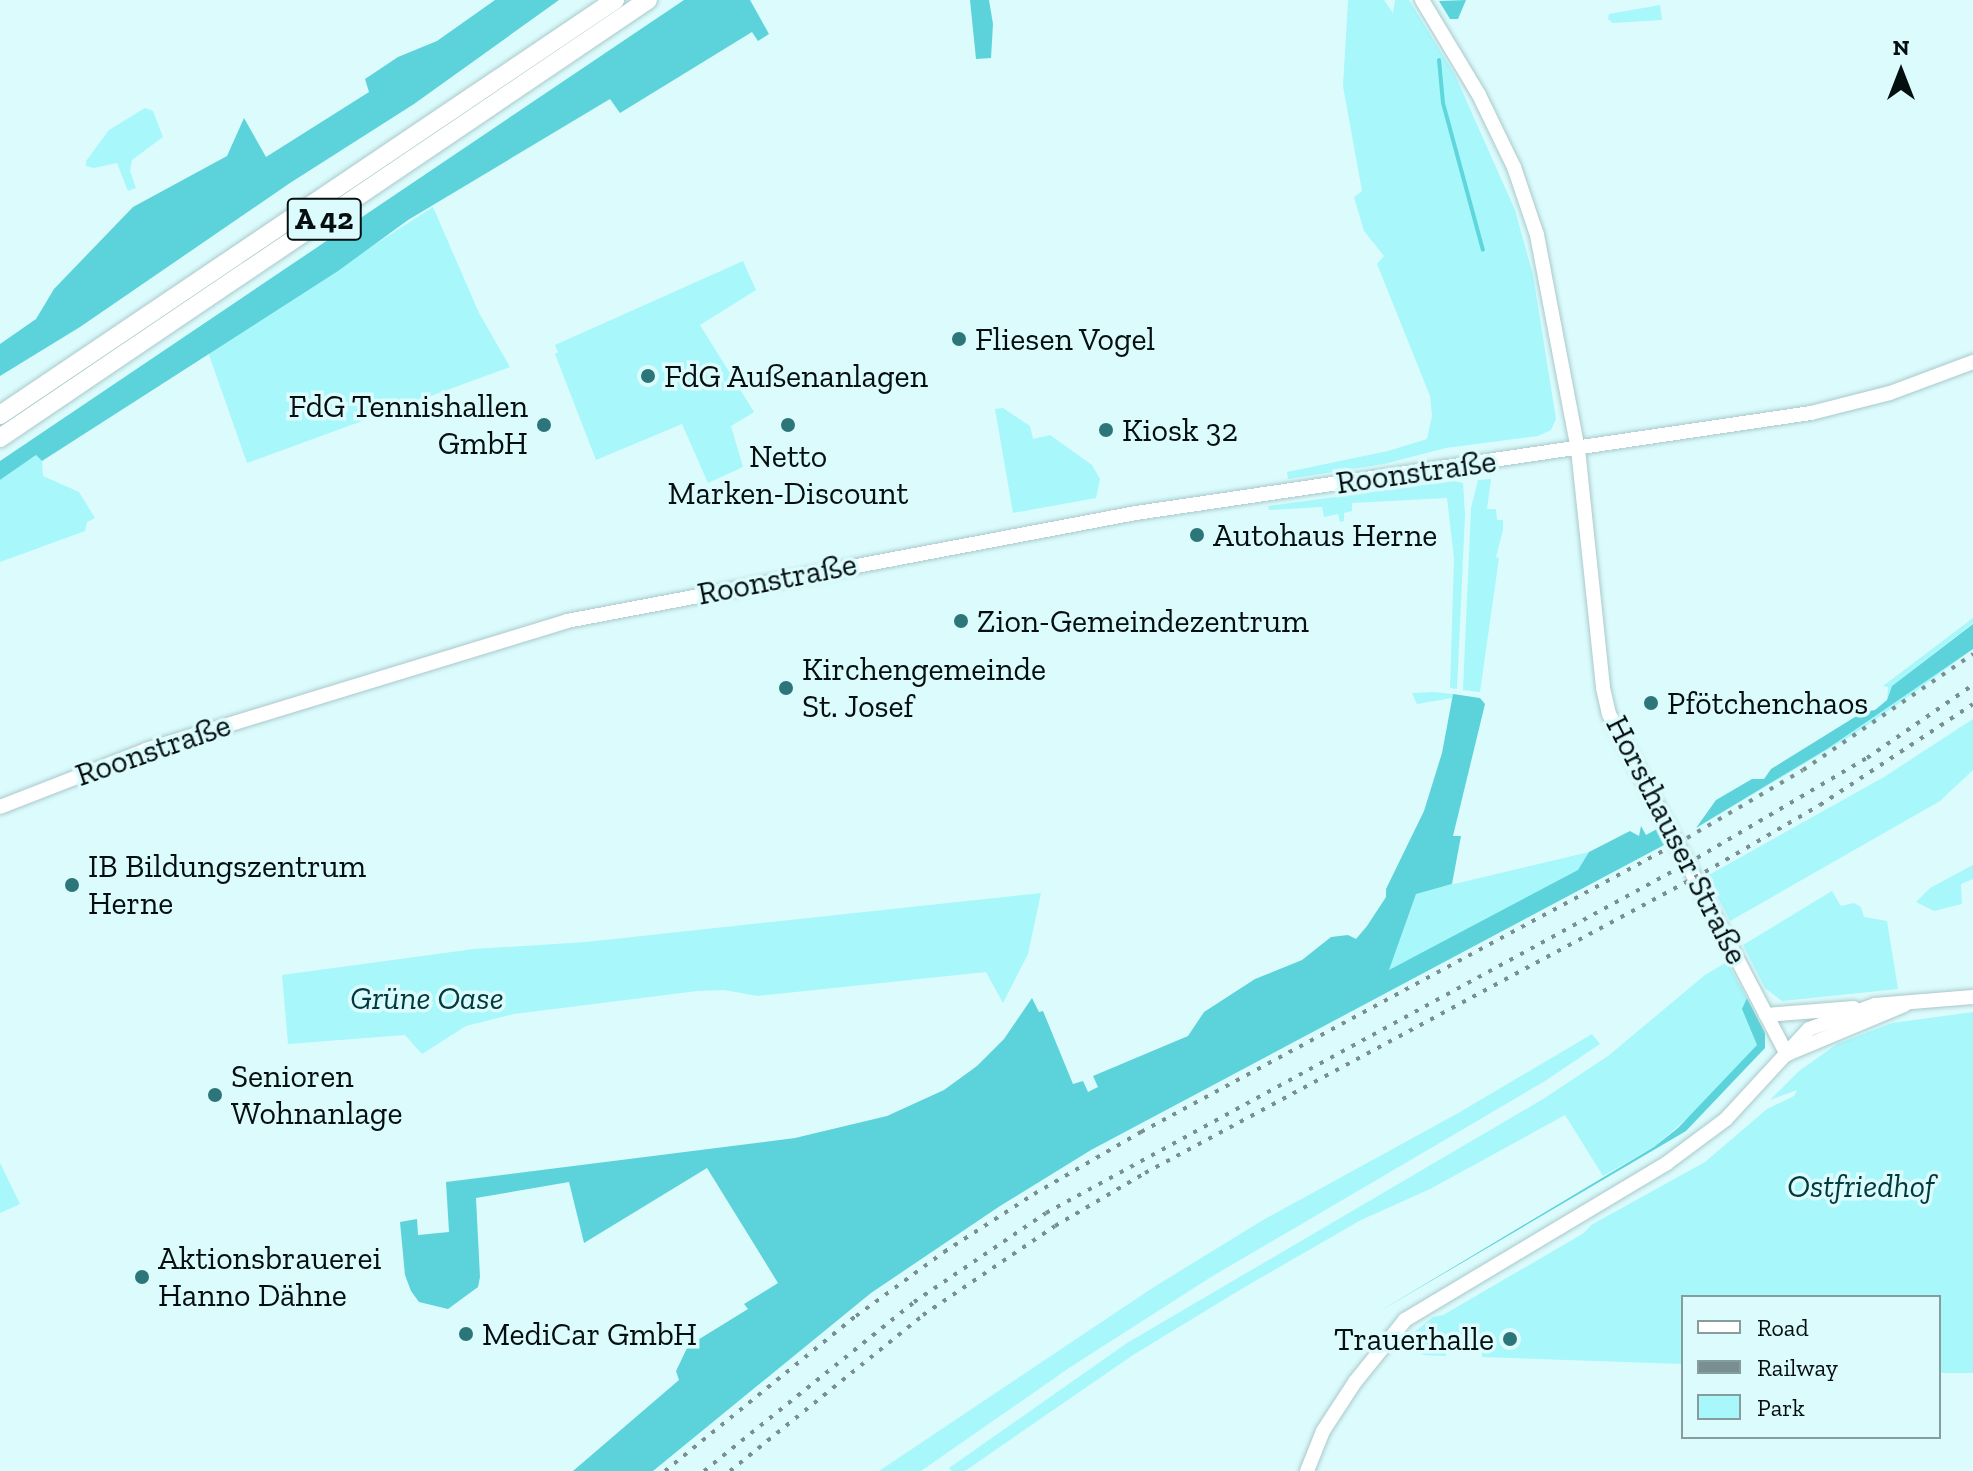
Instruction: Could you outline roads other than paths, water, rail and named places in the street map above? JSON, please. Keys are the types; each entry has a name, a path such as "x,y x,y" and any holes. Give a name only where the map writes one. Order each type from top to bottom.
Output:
{"highway":[{"name":"A 42","path":"0,415 615,0"},
{"name":"A 42","path":"0,438 648,0"}],"street":[{"name":"Horsthauser Straße","path":"1422,0 1479,95 1514,167 1537,235 1578,449 1603,688 1609,714 1787,1054"},
{"name":"Roonstraße","path":"0,807 146,750 567,621 1136,513 1578,449 1838,407 1929,380 1973,362"},
{"path":"1307,1471 1323,1431 1373,1356 1405,1320 1667,1163 1726,1119 1809,1029 1859,1008 1892,1002 1905,1004 1973,997"},
{"path":"1787,1054 1905,1004"},
{"path":"1766,1015 1836,1007 1859,1008"}],"waterway":[{"path":"1439,60 1443,103 1483,250"}],"railway":[{"path":"665,1471 856,1316 944,1252 1034,1194 1141,1132 1687,838 1803,770 1973,654"},
{"path":"704,1471 914,1302 1046,1213 1697,858 1867,758 1973,685"},
{"path":"730,1471 923,1315 1055,1226 1145,1173 1705,872 1820,805 1973,704"}],"place":[{"name":"Fliesen Vogel","path":"959,339"},
{"name":"FdG Außenanlagen","path":"648,376"},
{"name":"FdG Tennishallen GmbH","path":"544,425"},
{"name":"Netto Marken-Discount","path":"788,425"},
{"name":"Kiosk 32","path":"1106,430"},
{"name":"Autohaus Herne","path":"1197,535"},
{"name":"Zion-Gemeindezentrum","path":"961,621"},
{"name":"Kirchengemeinde St. Josef","path":"786,688"},
{"name":"Pfötchenchaos","path":"1651,703"},
{"name":"IB Bildungszentrum Herne","path":"72,885"},
{"name":"Senioren Wohnanlage","path":"215,1095"},
{"name":"Aktionsbrauerei Hanno Dähne","path":"142,1277"},
{"name":"MediCar GmbH","path":"466,1334"},
{"name":"Trauerhalle","path":"1510,1339"}],"park label":[{"name":"Grüne Oase","path":"427,998"},
{"name":"Ostfriedhof","path":"1861,1186"}]}
